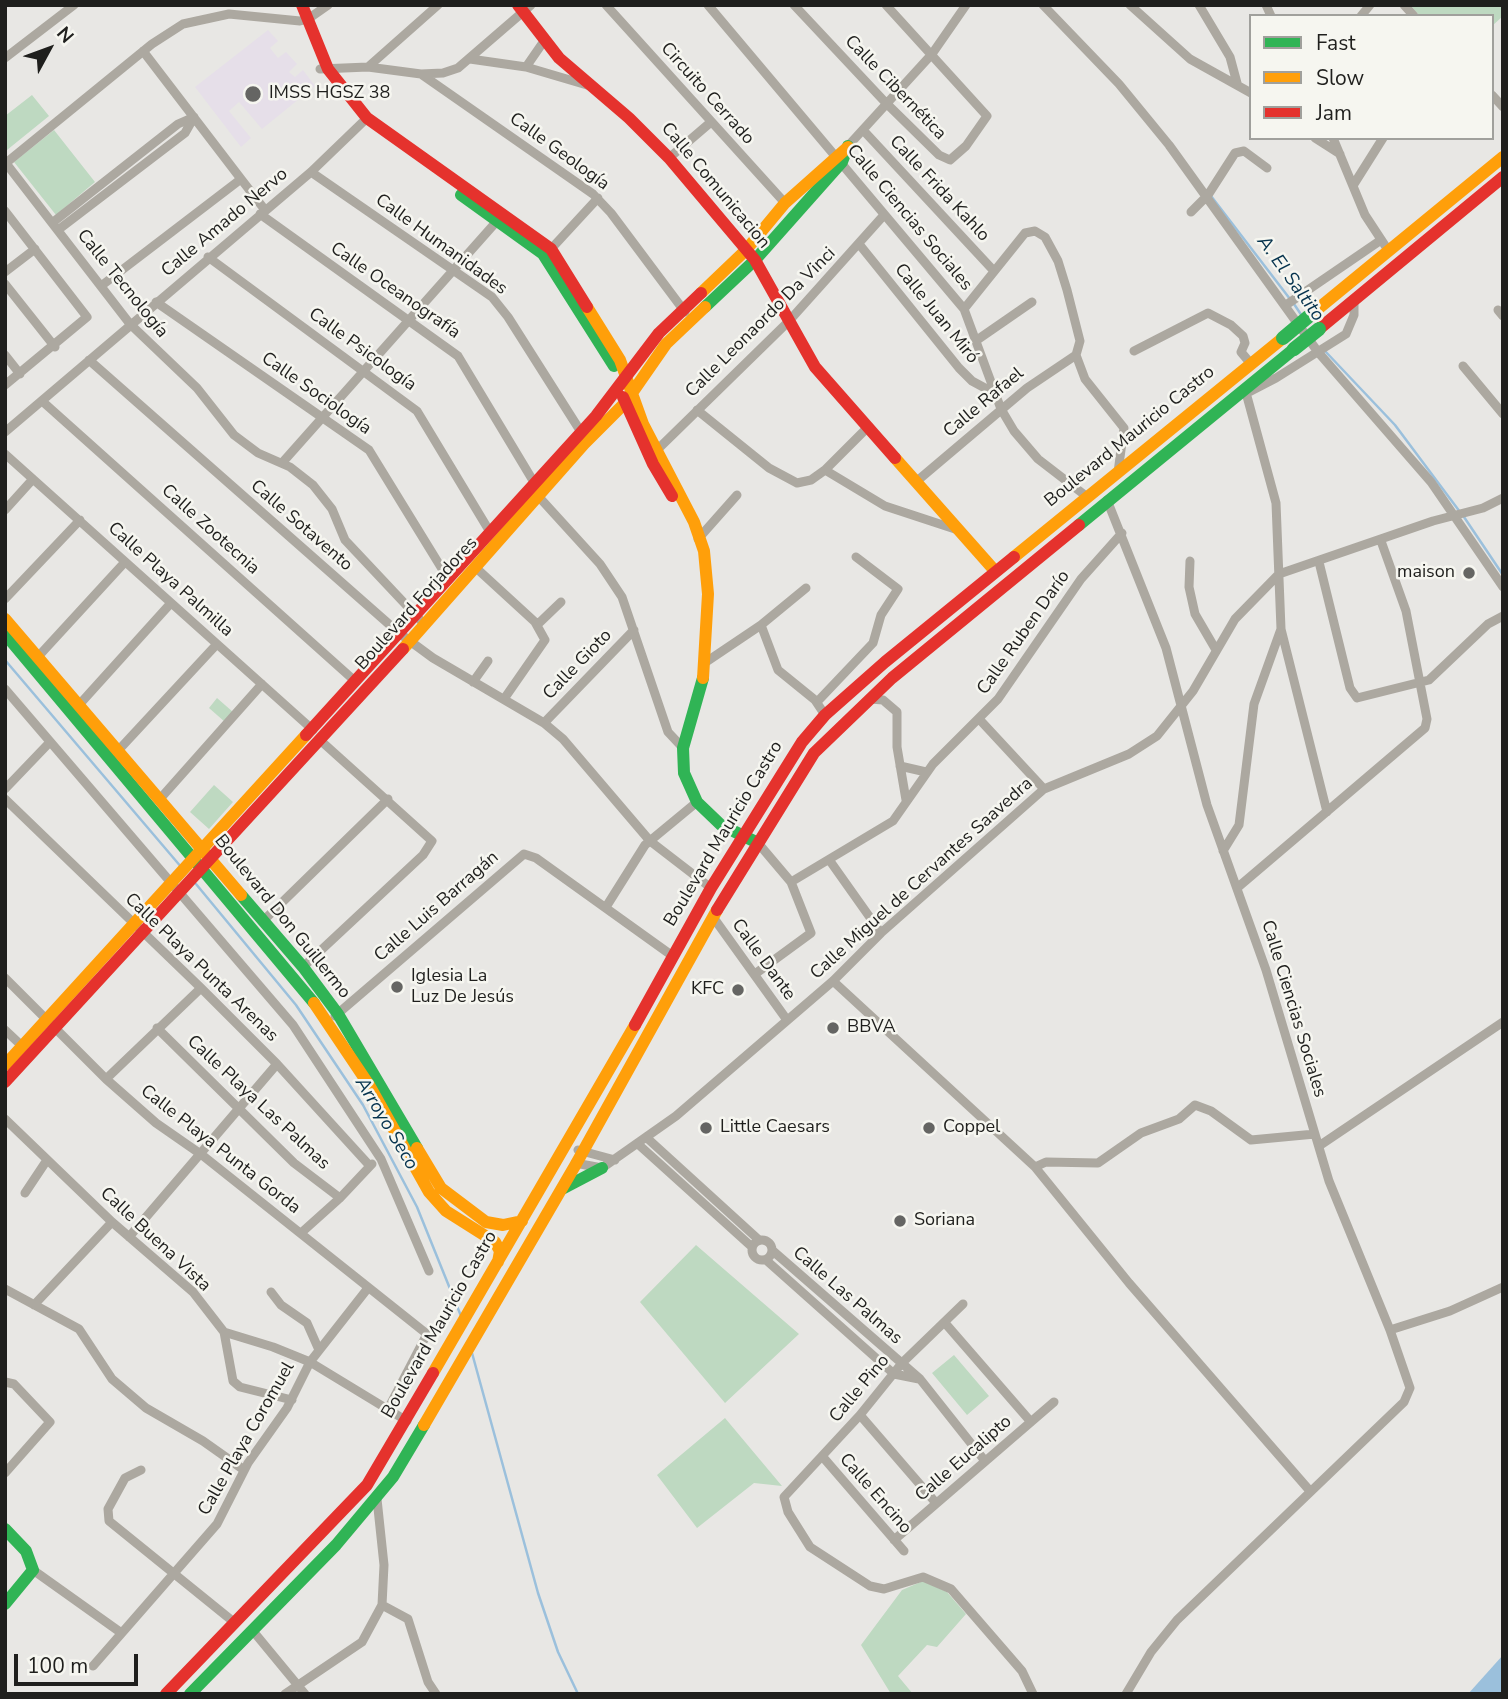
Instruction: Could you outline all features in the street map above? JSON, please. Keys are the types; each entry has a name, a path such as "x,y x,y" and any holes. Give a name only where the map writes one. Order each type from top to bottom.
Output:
{"main road":[{"path":"294,5 304,15 335,93 364,120 546,258 610,358 701,542 708,601 706,662 697,707 683,748 684,773 697,802 721,825 758,843"},
{"name":"Calle Comunicacion","path":"524,8 544,41 670,158 750,255 815,367 995,571"},
{"path":"364,120 551,249 613,347 653,464 701,542"},
{"name":"Boulevard Forjadores","path":"750,255 785,203 842,154"},
{"name":"Boulevard Forjadores","path":"5,1082 51,1023 202,862 405,637 447,577 490,531 537,491 581,432 654,359 687,314 750,255 842,154"},
{"name":"Boulevard Mauricio Castro","path":"166,1694 357,1497 407,1421 457,1336 711,888 821,708 1283,338 1384,245 1503,157"},
{"name":"Boulevard Mauricio Castro","path":"190,1694 377,1499 478,1334 713,917 814,753 868,699 1107,500 1246,391 1503,177"},
{"name":"Boulevard Forjadores","path":"419,620 475,567 625,388"},
{"name":"Boulevard Don Guillermo","path":"5,619 35,660 333,1018 441,1188 486,1222 503,1225 522,1221"},
{"name":"Boulevard Don Guillermo","path":"5,634 35,660 78,706 114,756 159,800 202,862 264,920 303,967 429,1192 446,1211 492,1239 500,1251 497,1264"},
{"name":"Boulevard Forjadores","path":"317,736 356,682 405,637"},
{"name":"Boulevard Forjadores","path":"5,1065 22,1046 51,1023"},
{"path":"558,1191 602,1168"},
{"path":"5,1529 26,1551 33,1570 5,1604"}],"street":[{"path":"5,58 74,5"},
{"path":"6,162 143,51 183,24 228,9 304,15 328,5"},
{"path":"368,67 438,5"},
{"name":"Circuito Cerrado","path":"606,5 785,203"},
{"name":"Calle Ciencias Sociales","path":"708,5 842,154 884,215 964,309 1001,408 1014,431 1038,459 1087,496"},
{"name":"Calle Cibernética","path":"794,5 885,102 946,160 966,146 987,116 932,54"},
{"path":"886,5 932,54"},
{"name":"Boulevard Forjadores","path":"842,154 885,102 932,54 966,5"},
{"path":"1043,5 1119,84 1208,195 1318,352 1431,482 1500,575 1503,586"},
{"path":"1130,5 1191,59 1249,92"},
{"path":"1199,5 1227,53 1237,83"},
{"path":"421,74 451,71 470,59 524,8"},
{"path":"526,67 544,41"},
{"name":"Calle Oceanografía","path":"143,51 241,179 262,212 458,356 537,491 612,580 634,630 668,732 683,748"},
{"path":"470,59 526,67 589,85"},
{"name":"Calle Geología","path":"324,69 368,67 421,74 598,198 687,314"},
{"path":"55,227 185,133 194,117"},
{"name":"Calle Amado Nervo","path":"5,432 311,172 364,120"},
{"path":"670,158 711,122"},
{"name":"Calle Frida Kahlo","path":"863,130 993,270"},
{"path":"1318,140 1342,155"},
{"path":"1286,305 1384,245 1365,215 1334,140"},
{"path":"1354,184 1382,140"},
{"path":"1191,212 1208,195 1240,151 1250,154 1267,168"},
{"name":"Calle Tecnología","path":"6,162 131,324 197,388 234,435 258,453 303,476 321,494 332,509 342,536 419,620"},
{"name":"Calle Humanidades","path":"311,172 453,270 501,307 581,432"},
{"path":"101,286 241,179"},
{"path":"551,249 598,198"},
{"path":"5,211 86,313 86,320 55,347 10,378 5,355"},
{"name":"Calle Leonaordo Da Vinci","path":"657,450 789,321 884,215"},
{"path":"282,463 497,221"},
{"path":"964,309 1025,233 1035,231 1045,237 1058,261 1067,290 1080,341 1076,355 1096,396 1108,404 1124,428 1118,472"},
{"name":"Calle Juan Miró","path":"859,244 959,368 972,381 996,394"},
{"path":"5,272 35,249"},
{"name":"Calle Psicología","path":"208,257 417,411 490,531"},
{"path":"5,284 55,347"},
{"path":"1327,812 1282,629 1276,503 1246,391 1346,334 1354,315 1354,300"},
{"name":"Calle Sociología","path":"156,302 369,450 447,577"},
{"path":"976,340 1032,302"},
{"path":"1134,351 1208,313 1231,325 1243,336 1245,343 1241,352 1251,364"},
{"name":"Calle Rafael","path":"917,481 1001,408 1045,374 1076,355"},
{"name":"Calle Sotavento","path":"89,360 405,637 473,682 544,723 563,739 650,841 711,888"},
{"path":"1463,366 1503,414"},
{"name":"Calle Zootecnia","path":"42,401 356,682"},
{"path":"697,410 769,468 790,480 804,483 825,470 868,427"},
{"name":"Calle Playa Palmilla","path":"5,454 430,836 431,844 423,855 303,967"},
{"path":"825,470 885,506 960,531"},
{"path":"5,510 33,479"},
{"path":"701,542 737,495"},
{"path":"1279,574 1454,515 1483,508 1503,498"},
{"name":"Calle Ciencias Sociales","path":"1107,500 1163,639 1183,706 1207,805 1237,888 1329,1181 1409,1380 1408,1397 1177,1620 1145,1660 1126,1694"},
{"path":"5,599 80,520"},
{"name":"Calle Ruben Darío","path":"791,882 831,861 887,826 899,815 926,772 998,699 1086,572 1122,533"},
{"path":"1237,888 1425,728 1427,719 1406,611 1381,541"},
{"path":"761,625 778,670 821,708 873,643 880,615 897,592 895,583 856,556"},
{"path":"1190,561 1188,578 1191,601 1199,625 1216,650"},
{"path":"35,660 125,562"},
{"path":"1319,562 1353,694 1360,699 1419,685 1451,661 1488,624 1503,616"},
{"path":"475,567 544,634 543,645 504,699"},
{"name":"Calle Miguel de Cervantes Saavedra","path":"602,1168 639,1145 833,981 881,933 1044,789 1142,747 1166,728 1183,706 1244,609 1279,574"},
{"path":"706,662 761,625 806,587"},
{"path":"537,625 561,602"},
{"path":"78,706 171,603"},
{"path":"1223,851 1239,825 1254,704 1282,629"},
{"name":"Calle Gioto","path":"544,723 634,630"},
{"path":"114,756 216,644"},
{"path":"473,682 488,661"},
{"path":"159,800 262,684"},
{"path":"5,688 178,886 293,1025 381,1159 429,1271"},
{"path":"868,699 883,700 897,712 897,747 906,800"},
{"path":"980,720 1044,789"},
{"path":"5,789 50,742"},
{"path":"900,766 926,772"},
{"name":"Calle Playa Punta Arenas","path":"5,799 277,1064 369,1165"},
{"path":"264,920 388,799"},
{"path":"606,907 650,841 697,802"},
{"path":"755,974 811,933 791,882 758,843"},
{"name":"Calle Luis Barragán","path":"333,1018 524,854 537,858 674,957"},
{"path":"831,861 881,933"},
{"name":"Calle Dante","path":"713,917 787,1020"},
{"name":"Calle Playa Punta Gorda","path":"5,978 106,1079 164,1129 202,1155 427,1334 388,1409"},
{"path":"833,981 1035,1167 1129,1283 1310,1490"},
{"path":"106,1079 201,988"},
{"path":"1319,1146 1416,1084 1503,1022"},
{"name":"Calle Playa Las Palmas","path":"157,1028 293,1163 340,1198"},
{"path":"5,1030 22,1046"},
{"path":"129,1237 202,1155 277,1064"},
{"path":"1035,1167 1046,1162 1098,1164 1141,1133 1179,1119 1195,1105 1211,1111 1251,1140 1315,1134"},
{"name":"Calle Buena Vista","path":"5,1119 111,1222 197,1296 224,1332"},
{"path":"647,1138 756,1244"},
{"path":"639,1145 756,1244"},
{"path":"564,1151 602,1168"},
{"path":"564,1151 579,1158 615,1160"},
{"path":"301,1233 340,1198 369,1165 381,1159"},
{"path":"25,1193 47,1160"},
{"path":"34,1305 111,1222"},
{"name":"Calle Las Palmas","path":"894,1374 766,1260 754,1256 756,1244 769,1242 772,1251 920,1379 985,1461"},
{"path":"766,1260 772,1251"},
{"path":"1390,1330 1450,1311 1503,1287"},
{"name":"Calle Playa Coromuel","path":"93,1666 217,1524 244,1471 292,1400 310,1362 368,1288"},
{"path":"5,1289 79,1329 112,1379 146,1408 203,1441 244,1471"},
{"path":"271,1292 281,1305 307,1323 319,1350"},
{"name":"Calle Pino","path":"962,1304 946,1323 902,1363 860,1415 784,1497 788,1512 810,1547 870,1586 884,1589 923,1577 951,1589 1022,1671 1033,1694"},
{"path":"946,1323 1031,1422"},
{"path":"292,1400 240,1387 233,1381 224,1332 310,1362 407,1421"},
{"path":"894,1374 920,1379"},
{"path":"5,1382 14,1384 50,1422 5,1473"},
{"name":"Calle Eucalipto","path":"894,1540 1054,1402"},
{"path":"860,1415 936,1503"},
{"name":"Calle Encino","path":"822,1456 904,1551"},
{"path":"141,1470 125,1478 108,1509 109,1521 171,1574 235,1623"},
{"path":"285,1694 296,1684 341,1659 362,1642 382,1605 384,1565 377,1499"},
{"path":"33,1570 120,1632"},
{"path":"382,1605 408,1619 428,1682 436,1694"},
{"path":"253,1631 304,1694"}],"shaded area":[{"name":"IMSS HGSZ 38","path":"268,30 278,41 270,48 278,58 286,52 297,64 289,72 295,77 303,70 315,86 262,129 239,102 229,111 251,138 241,147 195,87"}],"green space":[{"path":"1410,5 1503,5 1503,16 1494,24 1494,14 1418,14"},
{"path":"32,95 49,116 7,150 5,116"},
{"path":"54,130 95,182 56,215 14,162"},
{"path":"217,698 233,712 225,722 209,708"},
{"path":"214,785 233,802 209,829 190,812"},
{"path":"696,1245 799,1334 725,1403 640,1302"},
{"path":"954,1355 989,1396 967,1415 932,1373"},
{"path":"725,1418 782,1486 754,1483 697,1528 657,1475"},
{"path":"923,1581 947,1592 966,1614 937,1647 927,1645 898,1676 913,1694 891,1694 861,1645 902,1590"}],"water":[{"path":"1503,1655 1503,1694 1468,1694"}],"waterway":[{"name":"A. El Saltito","path":"1211,196 1290,299"},
{"name":"A. El Saltito","path":"1294,304 1302,316"},
{"name":"A. El Saltito","path":"1325,351 1395,425 1460,512"},
{"name":"A. El Saltito","path":"1464,517 1503,575"},
{"name":"Arroyo Seco","path":"5,660 182,868"},
{"name":"Arroyo Seco","path":"196,884 296,1005 363,1105 417,1207 461,1316"},
{"name":"Arroyo Seco","path":"472,1353 538,1593 558,1652 578,1694"}],"traffic: fast":[{"path":"705,307 755,260 842,162 848,146"},
{"path":"461,195 543,254 614,366"},
{"path":"1283,338 1308,317"},
{"path":"1294,349 1319,329"},
{"path":"1079,525 1294,349"},
{"path":"5,634 314,1003"},
{"path":"703,678 683,748 684,773 697,802 721,825 758,843"},
{"path":"241,895 303,967 338,1014 417,1148"},
{"path":"562,1189 602,1168"},
{"path":"190,1694 336,1545 393,1477 424,1425"},
{"path":"5,1529 26,1551 33,1570 5,1604"}],"traffic: slow":[{"path":"701,293 746,250 785,203 848,147"},
{"path":"1308,317 1503,157"},
{"path":"587,307 620,360 643,424 694,522 704,551 708,594 703,678"},
{"path":"403,649 584,444 625,403 666,344 705,307"},
{"path":"1014,557 1283,338"},
{"path":"895,458 995,571"},
{"path":"5,619 241,895"},
{"path":"5,1065 306,735"},
{"path":"424,1425 576,1164 717,910"},
{"path":"314,1003 369,1085 429,1192 446,1211 495,1242 500,1251 498,1262"},
{"path":"433,1373 635,1025"},
{"path":"417,1148 441,1188 486,1222 503,1225 522,1221"}],"traffic: jam":[{"path":"302,5 328,69 367,118 551,249 587,307"},
{"path":"518,5 559,58 629,118 669,158 755,260 815,367 895,458"},
{"path":"1319,329 1503,177"},
{"path":"306,735 596,416 659,333 701,293"},
{"path":"623,397 653,464 672,496"},
{"path":"717,910 814,753 892,678 1079,525"},
{"path":"635,1025 711,888 802,742 825,715 885,662 1014,557"},
{"path":"5,1082 403,649"},
{"path":"166,1694 367,1485 433,1373"}],"place":[{"name":"IMSS HGSZ 38","path":"253,94"},
{"name":"maison","path":"1469,573"},
{"name":"Iglesia La Luz De Jesús","path":"397,987"},
{"name":"KFC","path":"738,990"},
{"name":"BBVA","path":"833,1028"},
{"name":"Little Caesars","path":"706,1128"},
{"name":"Coppel","path":"929,1128"},
{"name":"Soriana","path":"900,1221"}]}
